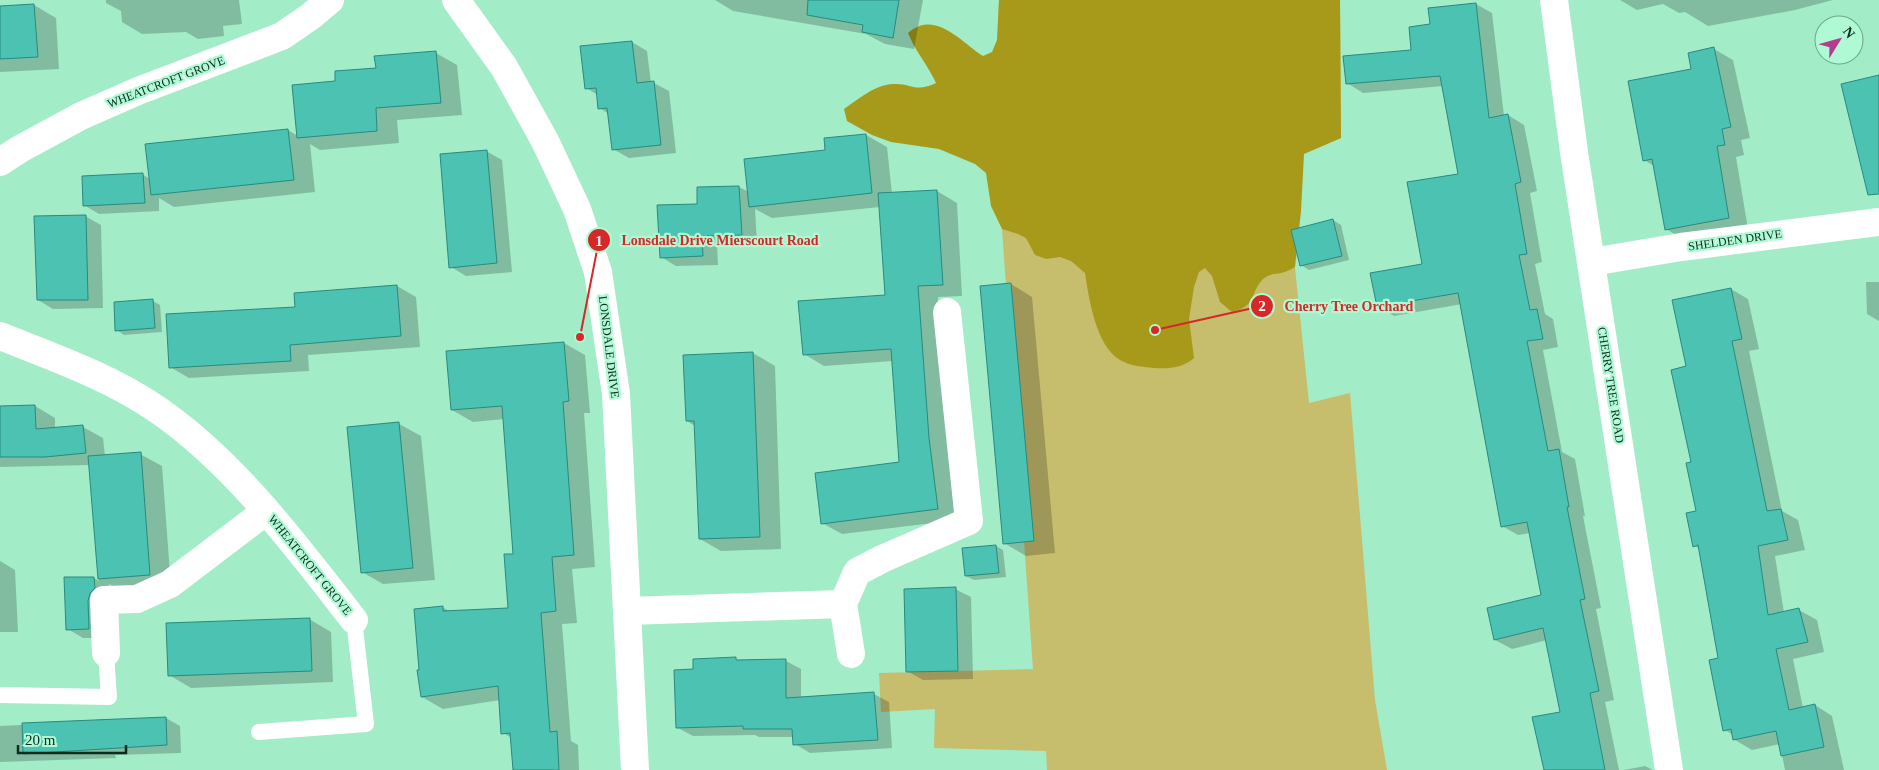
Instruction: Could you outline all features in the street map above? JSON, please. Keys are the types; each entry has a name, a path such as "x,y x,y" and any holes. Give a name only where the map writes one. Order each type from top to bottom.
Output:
{"street":[{"name":"WHEATCROFT GROVE","path":"0,162 20,149 82,116 138,91 282,36 312,16 330,0"},
{"name":"LONSDALE DRIVE","path":"456,0 504,67 546,141 577,209 598,272 616,394 629,682 635,770"},
{"name":"CHERRY TREE ROAD","path":"1554,0 1574,152 1669,770"},
{"name":"SHELDEN DRIVE","path":"1592,262 1681,247 1879,222"},
{"path":"851,654 843,604 857,572 882,558 969,521 947,312"},
{"name":"WHEATCROFT GROVE","path":"0,336 82,370 158,410 218,461 266,511 354,620"},
{"name":"WHEATCROFT GROVE","path":"106,653 104,600 137,599 170,584 266,511"},
{"path":"627,611 843,604"}],"lane":[{"path":"259,732 366,724 354,620"},
{"path":"0,695 110,697 106,653"}],"shaded area":[{"path":"999,0 1340,0 1341,138 1284,162 1309,403 1350,393 1375,700 1387,770 1047,770 1046,751 934,748 935,709 881,712 879,673 1033,669 994,115"},
{"path":"999,0 1340,0 1341,138 1304,154 1301,211 1295,267 1285,272 1265,277 1249,303 1232,312 1220,302 1212,276 1205,268 1199,272 1194,287 1189,319 1194,358 1185,364 1165,368 1141,367 1124,362 1112,353 1099,333 1085,273 1071,261 1060,257 1046,259 1035,255 1026,238 1002,229 991,206 986,173 975,164 939,149 891,142 872,135 847,121 844,109 879,87 899,84 923,87 936,83 908,33 918,27 928,24 938,26 957,36 983,56 992,52 997,40"}],"building":[{"path":"808,0 899,0 893,38 862,32 863,25 807,15"},
{"path":"1476,3 1489,118 1508,114 1521,182 1515,184 1527,254 1519,255 1530,310 1537,309 1543,339 1527,341 1548,451 1559,449 1569,507 1567,507 1585,599 1580,600 1599,691 1590,693 1605,770 1544,770 1532,717 1560,712 1543,628 1494,640 1487,608 1541,595 1527,522 1501,527 1458,293 1377,307 1370,273 1422,264 1407,182 1458,174 1440,76 1346,84 1343,56 1411,50 1409,27 1430,24 1428,8"},
{"path":"34,4 38,57 0,59 0,6"},
{"path":"632,41 637,83 654,81 661,145 612,150 607,108 598,109 596,88 585,89 580,46"},
{"path":"1714,47 1731,127 1722,129 1725,145 1717,146 1729,218 1665,230 1652,159 1643,161 1628,81 1691,69 1688,53"},
{"path":"436,51 441,103 376,108 377,131 297,138 292,85 335,81 335,71 376,68 374,56"},
{"path":"1879,75 1879,194 1868,195 1841,84"},
{"path":"288,129 294,180 151,195 145,144"},
{"path":"866,134 872,193 749,207 744,159 825,150 824,138"},
{"path":"487,150 497,263 449,268 440,154"},
{"path":"143,173 145,203 83,206 82,176"},
{"path":"739,186 742,235 702,236 703,256 660,258 657,205 697,204 697,187"},
{"path":"937,190 943,285 918,286 929,438 938,509 821,524 815,473 899,462 891,349 803,355 798,301 885,295 878,193"},
{"path":"86,215 88,300 37,300 34,216"},
{"path":"1333,219 1342,256 1300,266 1291,230"},
{"path":"1011,283 1034,541 1003,544 980,286"},
{"path":"397,285 401,336 290,345 291,361 169,368 166,314 295,307 294,293"},
{"path":"1731,288 1742,339 1732,341 1767,511 1781,509 1788,540 1758,546 1768,615 1799,608 1808,642 1776,649 1789,710 1815,704 1824,747 1781,756 1776,731 1733,740 1731,729 1723,731 1709,660 1718,658 1698,545 1693,547 1686,513 1696,511 1686,463 1691,462 1671,370 1686,366 1672,300"},
{"path":"153,299 155,328 115,331 114,302"},
{"path":"564,342 569,401 563,402 574,555 552,557 556,611 541,613 550,732 557,731 559,770 513,770 510,733 501,734 498,686 421,697 417,670 419,670 414,609 443,606 443,611 508,608 504,554 513,554 502,406 451,410 446,351"},
{"path":"753,352 760,537 699,539 694,421 686,421 683,355"},
{"path":"35,405 36,429 83,425 86,453 45,457 0,457 0,406"},
{"path":"399,422 413,568 361,573 347,427"},
{"path":"141,452 150,575 98,579 88,456"},
{"path":"996,545 999,573 965,576 962,548"},
{"path":"64,577 94,577 95,588 90,593 88,601 89,629 66,630"},
{"path":"956,587 958,671 906,672 904,589"},
{"path":"310,618 312,671 168,676 166,623"},
{"path":"736,657 736,660 786,659 786,698 874,692 878,740 793,745 792,729 743,729 743,726 676,728 674,670 693,669 693,659"},
{"path":"166,717 167,745 23,754 22,723"}],"place":[{"name":"Cherry Tree Orchard","path":"1155,330"},
{"name":"Lonsdale Drive Mierscourt Road","path":"580,337"}]}
